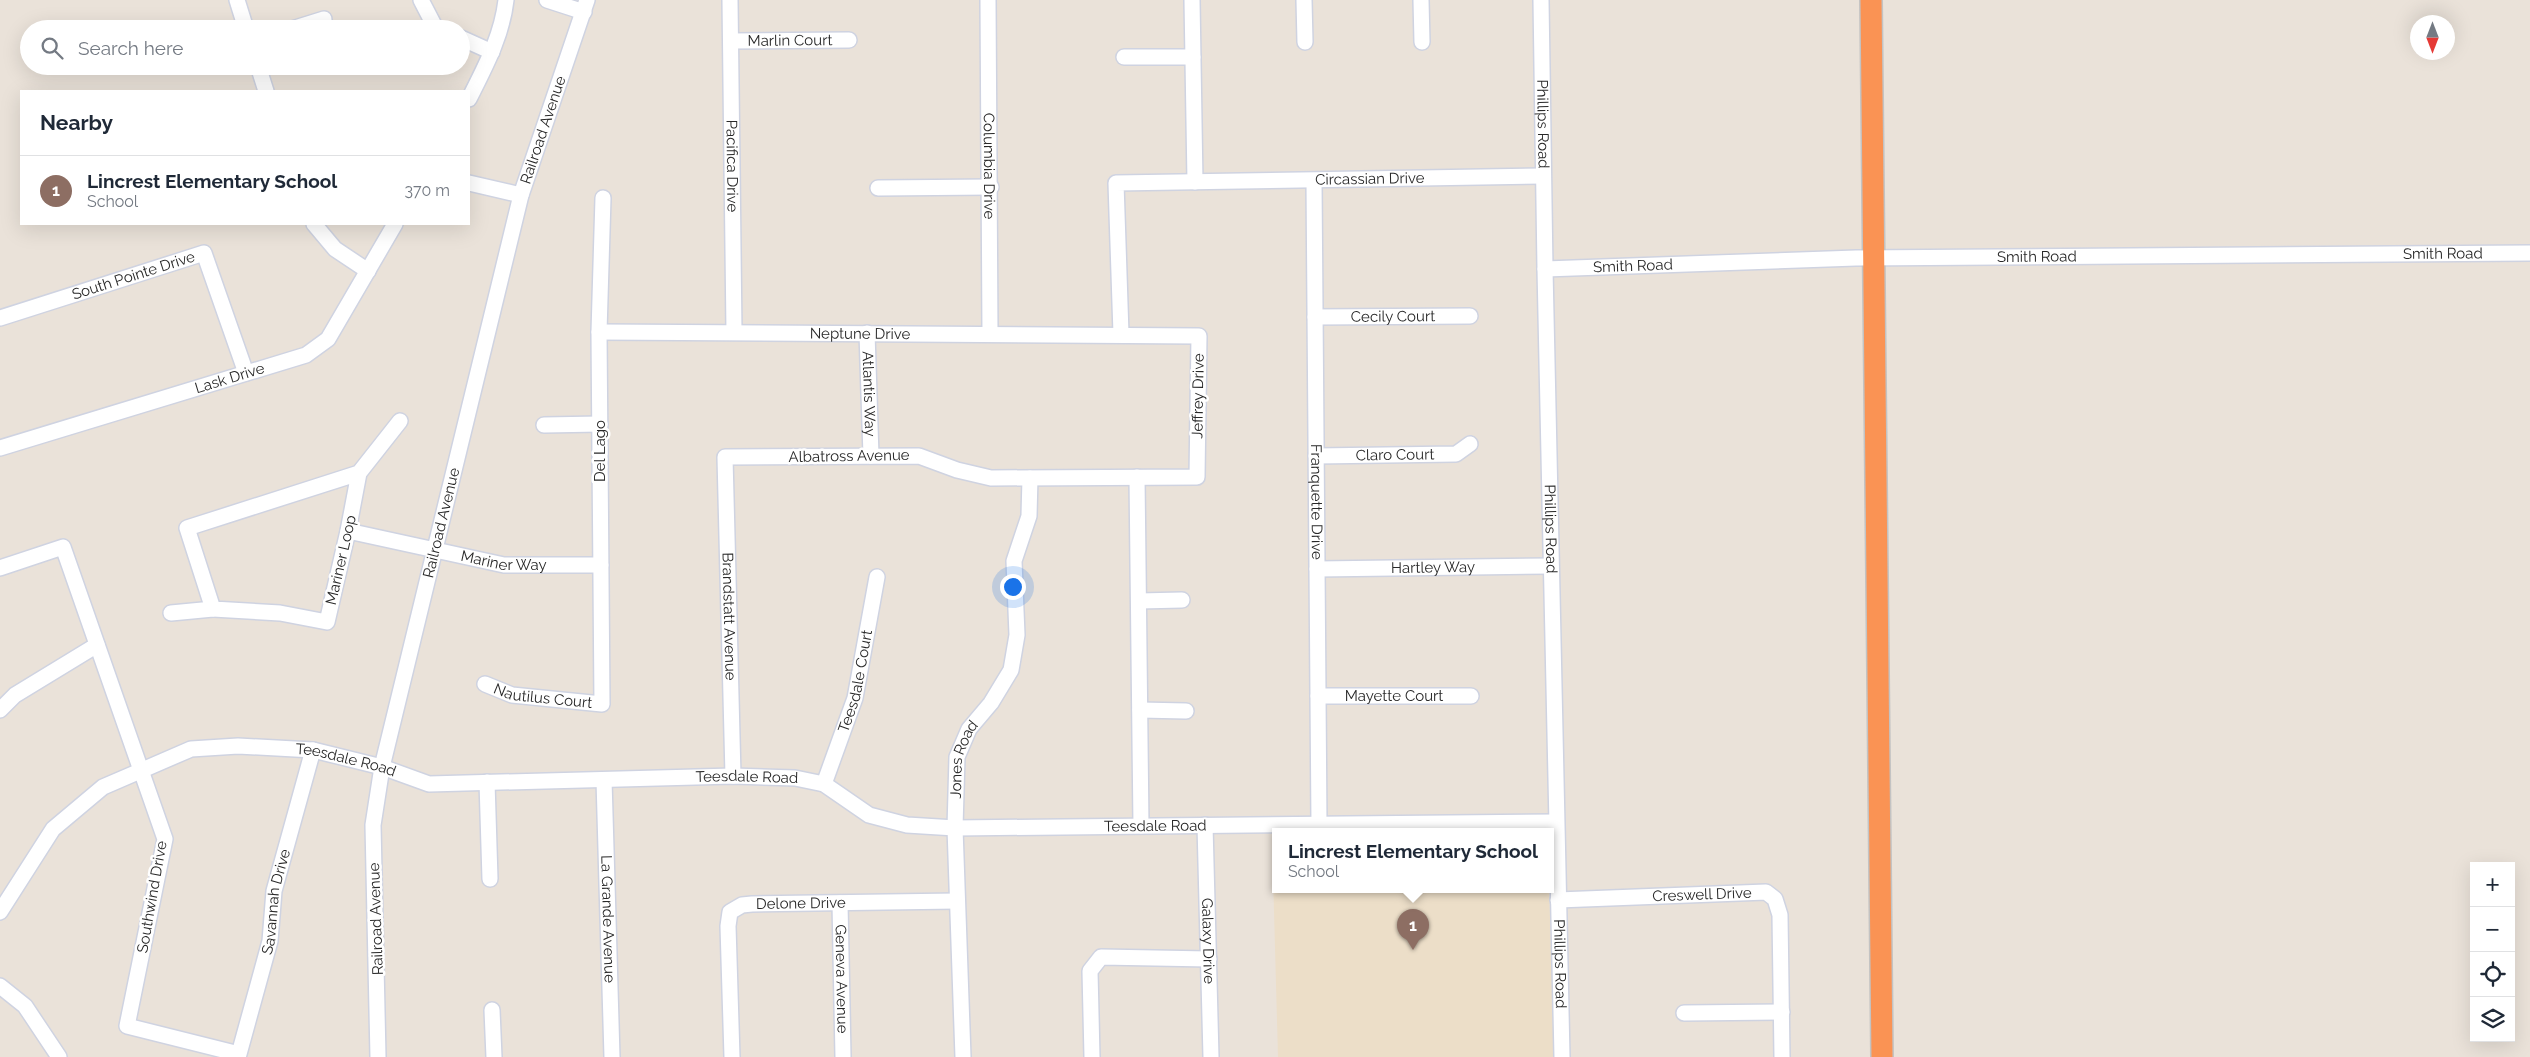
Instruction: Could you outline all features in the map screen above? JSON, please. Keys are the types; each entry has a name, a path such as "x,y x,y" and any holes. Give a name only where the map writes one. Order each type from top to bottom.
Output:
{"highway":[{"path":"1871,0 1872,258 1882,1057"}],"street":[{"path":"237,0 243,20"},
{"path":"421,0 431,20"},
{"path":"470,97 492,52 504,20 506,0"},
{"path":"547,0 586,6"},
{"name":"Pacifica Drive","path":"730,0 734,332"},
{"name":"Columbia Drive","path":"988,0 991,187 990,333"},
{"path":"1121,334 1116,184 1195,182 1192,0"},
{"path":"1304,0 1305,42"},
{"path":"1421,0 1422,42"},
{"name":"Phillips Road","path":"1541,0 1562,1057"},
{"name":"Railroad Avenue","path":"378,1057 373,824 382,767 521,195 586,6"},
{"path":"318,20 324,18"},
{"name":"Marlin Court","path":"731,41 849,40"},
{"path":"470,42 492,52"},
{"path":"1124,57 1193,57"},
{"path":"261,75 266,90"},
{"name":"Circassian Drive","path":"1195,182 1544,176"},
{"name":"Franquette Drive","path":"1314,180 1319,824"},
{"path":"470,183 521,195"},
{"path":"878,188 991,187"},
{"name":"Del Lago","path":"602,704 599,332 603,198"},
{"path":"315,225 335,249 368,271"},
{"name":"Lask Drive","path":"0,448 306,354 328,339 395,225"},
{"name":"South Pointe Drive","path":"0,318 204,253 246,373"},
{"name":"Smith Road","path":"1545,269 1872,258 2530,253"},
{"name":"Cecily Court","path":"1315,317 1470,316"},
{"name":"Neptune Drive","path":"599,332 1121,334"},
{"name":"Atlantis Way","path":"867,333 871,456"},
{"name":"Jeffrey Drive","path":"1121,334 1199,336 1197,477 1137,477"},
{"name":"Mariner Loop","path":"171,614 213,609 280,613 327,622 359,473 400,421"},
{"path":"544,425 600,424"},
{"name":"Claro Court","path":"1316,456 1456,454 1470,444"},
{"name":"Albatross Avenue","path":"725,457 919,456 957,470 991,478 1137,477"},
{"name":"Brandstatt Avenue","path":"725,457 733,776"},
{"path":"213,609 187,528 359,473"},
{"path":"1137,477 1141,826"},
{"name":"Jones Road","path":"963,1057 955,828 957,757 969,729 991,703 1011,670 1017,634 1014,561 1030,516 1030,478"},
{"name":"Mariner Way","path":"348,531 504,565 601,565"},
{"name":"Southwind Drive","path":"0,568 63,547 165,839 127,1026 239,1054"},
{"name":"Hartley Way","path":"1317,569 1551,566"},
{"name":"Teesdale Court","path":"824,784 855,698 876,577"},
{"path":"1138,601 1182,600"},
{"path":"0,710 15,695 97,645"},
{"name":"Nautilus Court","path":"485,684 512,695 602,704"},
{"name":"Mayette Court","path":"1318,696 1472,696"},
{"path":"1140,710 1186,711"},
{"name":"Teesdale Road","path":"0,912 53,829 103,786 190,749 238,746 313,750 382,767 429,784 733,776 795,778 824,784 869,816 907,825 955,828 1556,822"},
{"name":"Savannah Drive","path":"239,1054 270,941 274,891 313,750"},
{"name":"La Grande Avenue","path":"604,780 612,1057"},
{"path":"487,782 490,879"},
{"name":"Galaxy Drive","path":"1205,825 1211,1057"},
{"name":"Creswell Drive","path":"1558,900 1766,892 1775,899 1780,915 1782,1057"},
{"name":"Delone Drive","path":"732,1057 728,926 730,912 742,905 752,904 957,901"},
{"name":"Geneva Avenue","path":"840,903 843,1057"},
{"path":"1092,1057 1090,970 1101,957 1209,958"},
{"path":"0,986 24,1006 59,1057"},
{"path":"492,1010 494,1057"},
{"path":"1684,1013 1782,1012"}],"shaded area":[{"path":"1274,893 1549,893 1555,1057 1278,1057"}],"place":[{"name":"Lincrest Elementary School","path":"1413,950"}]}
